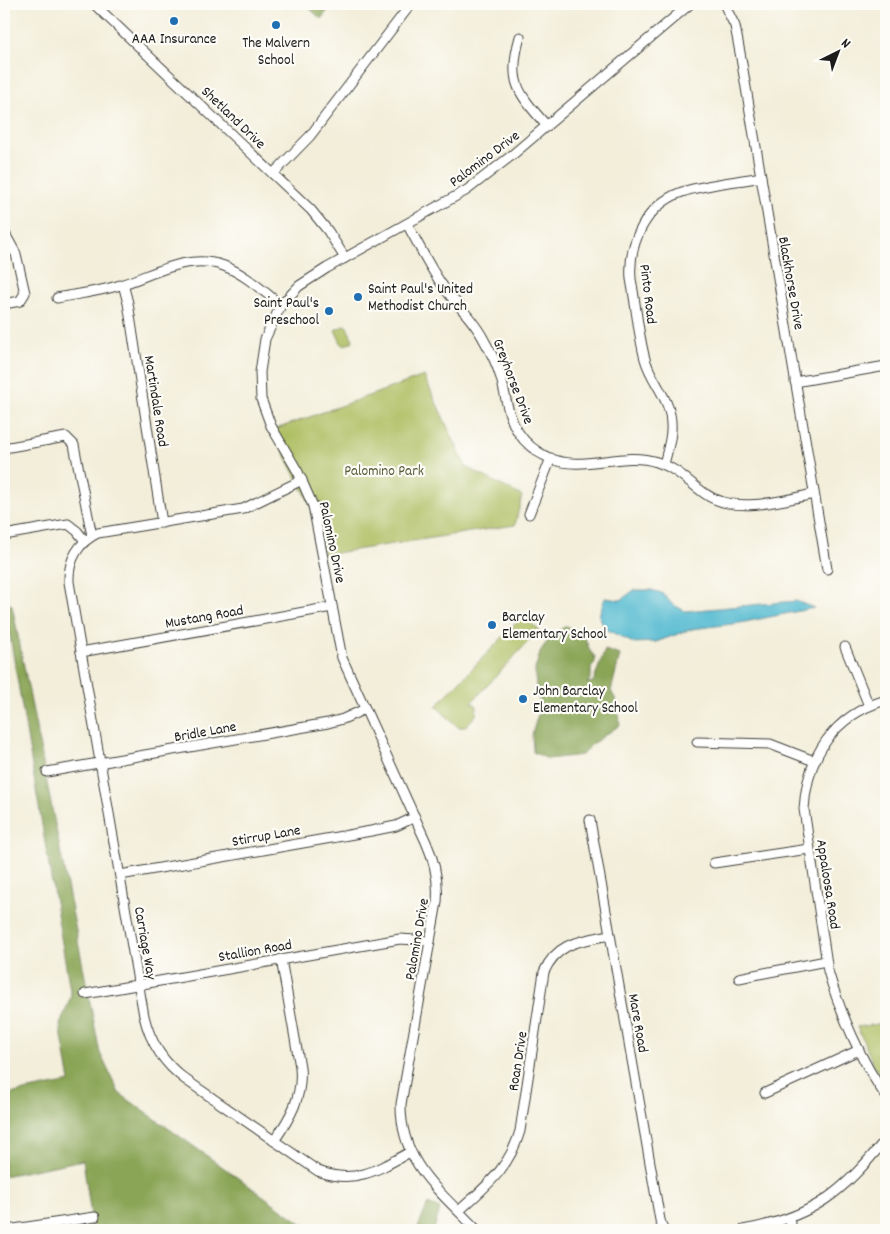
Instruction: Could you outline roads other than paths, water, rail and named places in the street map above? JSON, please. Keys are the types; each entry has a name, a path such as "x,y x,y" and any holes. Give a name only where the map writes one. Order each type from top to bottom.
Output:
{"street":[{"name":"Shetland Drive","path":"94,4 320,220 346,258"},
{"path":"273,174 310,136 411,4"},
{"name":"Palomino Drive","path":"477,1230 425,1175 410,1152 402,1130 401,1104 437,902 438,876 434,860 342,658 317,518 302,480 271,426 263,405 260,386 260,362 265,339 281,305 308,279 467,190 492,172 690,4"},
{"name":"Blackhorse Drive","path":"724,4 735,26 827,569"},
{"path":"520,37 514,68 517,84 522,97 547,126"},
{"name":"Pinto Road","path":"664,464 672,432 670,416 665,400 650,375 644,352 631,279 630,268 633,246 642,226 650,215 672,196 690,190 761,177"},
{"name":"Greyhorse Drive","path":"407,224 438,280 475,325 484,340 496,364 509,414 518,432 532,448 562,462 582,463 626,457 664,464 681,473 704,493 729,504 747,505 814,494"},
{"path":"4,232 16,254 25,286 25,292 20,301 4,304"},
{"path":"57,298 123,284 187,262 212,262 241,275 281,305"},
{"name":"Martindale Road","path":"123,284 128,303 162,523"},
{"path":"795,382 886,366"},
{"path":"4,448 66,437 70,441 74,446 86,541"},
{"path":"529,514 551,458"},
{"path":"86,541 98,533 243,509 302,480"},
{"path":"4,535 68,524 86,541"},
{"name":"Carriage Way","path":"86,541 73,558 68,575 144,1016 150,1036 165,1061 186,1080 318,1171 344,1177 370,1172 410,1152"},
{"name":"Mustang Road","path":"81,652 332,607"},
{"path":"845,647 869,706"},
{"name":"Appaloosa Road","path":"886,700 869,706 850,717 838,727 823,745 814,761 807,780 804,809 826,961 832,986 859,1050 870,1072 886,1096"},
{"name":"Bridle Lane","path":"47,772 328,724 365,709"},
{"path":"697,742 770,744 814,761"},
{"name":"Stirrup Lane","path":"120,875 371,831 396,826 415,817"},
{"name":"Mare Road","path":"590,820 663,1230"},
{"path":"714,862 809,849"},
{"name":"Roan Drive","path":"459,1211 499,1173 516,1144 520,1131 544,972 547,965 560,950 568,945 610,935"},
{"name":"Stallion Road","path":"85,994 400,939 430,941"},
{"path":"274,1142 292,1114 299,1097 301,1085 300,1068 281,960"},
{"path":"739,978 826,961"},
{"path":"765,1093 859,1050"},
{"path":"743,1230 790,1218 820,1204 840,1189 864,1166 886,1139"},
{"path":"7,1230 95,1217"},
{"path":"790,1218 792,1230"}],"water":[{"path":"634,590 651,590 662,593 672,604 685,611 796,601 814,608 740,623 692,629 656,642 633,643 604,628 599,615 605,598 621,600"}],"place":[{"name":"AAA Insurance","path":"174,21"},
{"name":"The Malvern School","path":"276,25"},
{"name":"Saint Paul's United Methodist Church","path":"358,297"},
{"name":"Saint Paul's Preschool","path":"329,311"},
{"name":"Barclay Elementary School","path":"492,625"},
{"name":"John Barclay Elementary School","path":"523,699"}],"park label":[{"name":"Palomino Park","path":"384,470"}]}
